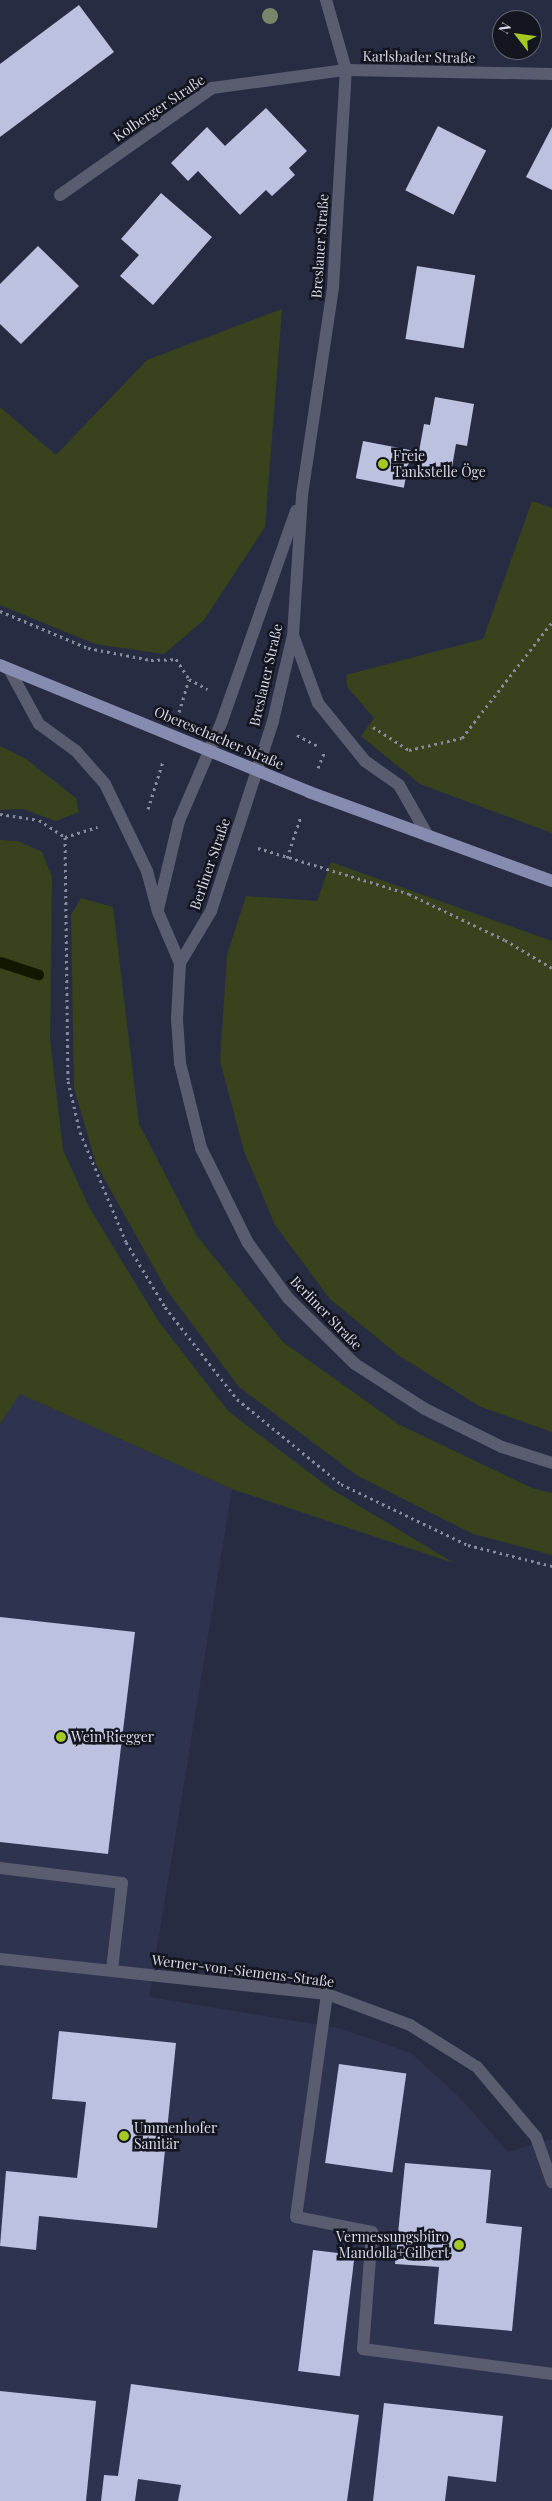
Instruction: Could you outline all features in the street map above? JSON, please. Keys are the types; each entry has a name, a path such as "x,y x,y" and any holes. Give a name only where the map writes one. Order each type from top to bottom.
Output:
{"main road":[{"name":"Obereschacher Straße","path":"5,667 258,770 428,836 552,881"}],"street":[{"name":"Breslauer Straße","path":"258,770 293,636 302,495 333,287 346,70 326,0"},
{"name":"Karlsbader Straße","path":"346,70 552,74"},
{"name":"Kolberger Straße","path":"60,195 212,88 346,70"},
{"name":"Breslauer Straße","path":"211,750 302,495"},
{"path":"293,636 318,703 365,761 399,784 428,836"},
{"name":"Berliner Straße","path":"5,667 39,724 76,751 105,784 147,871 158,912 180,963 177,1019 180,1063 201,1148 248,1243 288,1298 355,1364 425,1409 502,1446 552,1463"},
{"path":"158,912 179,821 211,750"},
{"name":"Berliner Straße","path":"180,963 211,911 258,770"},
{"path":"0,1868 122,1882 112,1970"},
{"name":"Werner-von-Siemens-Straße","path":"0,1959 327,1994 410,2025 477,2067 536,2137 552,2182"},
{"path":"327,1994 296,2217 372,2232 363,2349 552,2374"}],"path":[{"path":"0,611 88,648 151,660 176,659 189,679"},
{"path":"370,725 409,750 462,738 552,622"},
{"path":"0,814 39,820 64,837 68,1081 80,1132 126,1242 165,1307 237,1399 342,1484 468,1545 552,1566"},
{"path":"287,858 409,894 505,940 552,968"}],"shaded area":[{"path":"20,1394 232,1489 149,1997 339,2028 411,2053 459,2097 508,2152 552,2139 552,2501 0,2501 0,1424"}],"green space":[{"path":"282,309 265,527 204,620 164,654 95,644 0,605 0,407 56,455 147,360"},
{"path":"532,501 552,508 552,833 420,784 361,736 374,718 347,687 346,675 483,639"},
{"path":"0,746 26,759 76,798 79,812 56,821 23,809 0,810"},
{"path":"0,840 18,841 42,852 52,877 50,1039 63,1150 89,1207 159,1322 228,1411 331,1489 454,1563 232,1489 20,1394 0,1424"},
{"path":"331,862 552,941 552,1432 481,1407 398,1355 330,1299 275,1225 244,1151 220,1061 227,955 246,896 317,901"},
{"path":"81,898 113,907 139,1124 197,1236 283,1342 398,1424 532,1488 552,1493 552,1555 473,1534 358,1476 239,1387 166,1289 96,1164 74,1088 71,915"}],"building":[{"path":"79,5 114,52 0,137 0,64"},
{"path":"266,108 307,151 289,168 295,175 272,196 266,190 240,215 198,171 188,181 171,163 207,127 225,146"},
{"path":"438,126 486,151 453,215 405,190"},
{"path":"552,127 552,190 526,177"},
{"path":"161,193 212,237 153,305 120,276 139,255 121,239"},
{"path":"38,246 79,286 21,344 0,324 0,284"},
{"path":"417,266 475,275 464,348 405,339"},
{"path":"435,397 474,404 467,446 456,444 450,479 415,473 424,424 430,425"},
{"path":"363,441 411,450 404,488 356,478"},
{"name":"Wein Riegger","path":"0,1617 135,1632 108,1854 0,1842"},
{"name":"Ummenhofer Sanitär","path":"59,2031 176,2043 157,2228 39,2216 36,2250 0,2246 6,2171 77,2178 86,2102 52,2099"},
{"path":"339,2064 406,2073 392,2172 325,2163"},
{"name":"Vermessungsbüro Mandolla+Gilbert","path":"405,2163 491,2170 486,2223 522,2227 512,2331 434,2324 439,2267 395,2264"},
{"path":"313,2250 355,2255 340,2376 298,2371"},
{"path":"131,2384 359,2415 347,2501 178,2501 181,2485 138,2479 135,2501 101,2501 104,2475 118,2476"},
{"path":"0,2391 96,2401 86,2501 0,2501"},
{"path":"384,2403 503,2416 496,2482 448,2476 445,2501 373,2501"}],"waterway":[{"path":"0,962 38,974"}],"place":[{"name":"Freie Tankstelle Öge","path":"383,464"},
{"name":"Wein Riegger","path":"61,1737"},
{"name":"Ummenhofer Sanitär","path":"124,2136"},
{"name":"Vermessungsbüro Mandolla+Gilbert","path":"459,2245"}]}
